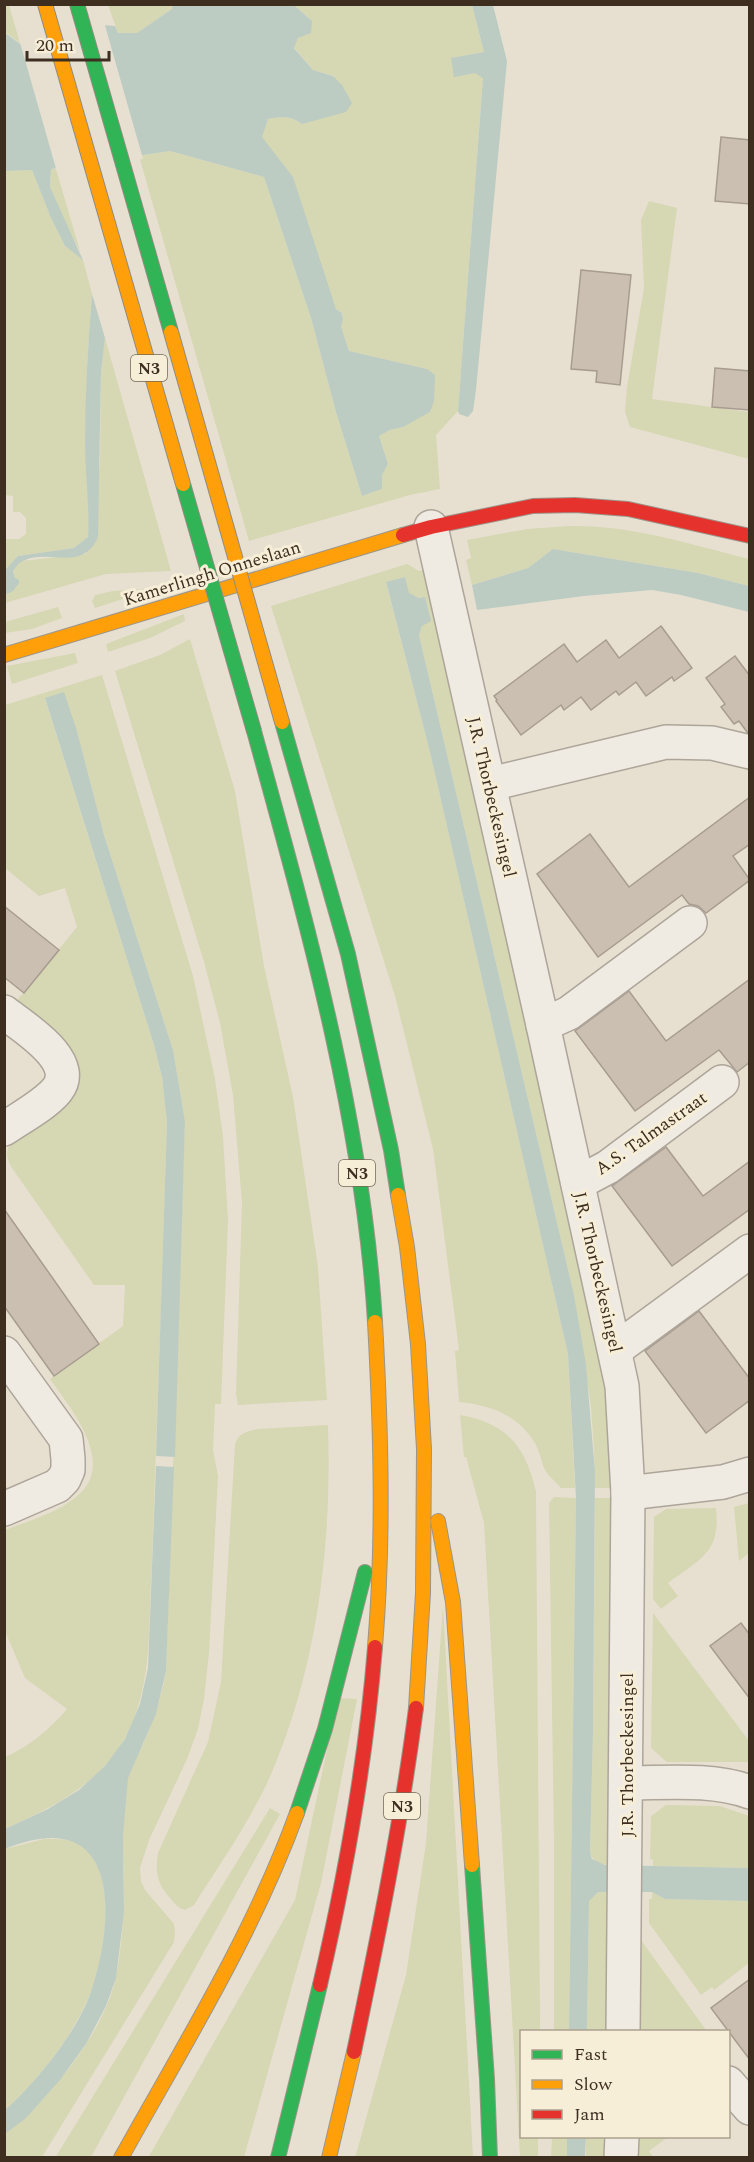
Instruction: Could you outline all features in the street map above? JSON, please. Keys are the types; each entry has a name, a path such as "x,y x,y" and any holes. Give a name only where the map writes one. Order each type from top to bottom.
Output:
{"main road":[{"name":"N3","path":"45,4 254,731 322,987 344,1085 370,1265 380,1419 381,1515 375,1639 359,1785 334,1922 278,2157"},
{"name":"N3","path":"77,4 348,954 389,1140 407,1246 424,1449 423,1593 418,1676 405,1792 386,1900 342,2107 329,2157"},
{"name":"Kamerlingh Onneslaan","path":"4,655 431,527 533,506 575,505 628,509 750,536"},
{"name":"N3","path":"424,1449 453,1602 487,2079 490,2157"},
{"name":"N3","path":"122,2157 237,1950 285,1847 325,1729 381,1515"}],"street":[{"name":"J.R. Thorbeckesingel","path":"431,527 490,784 622,1386 628,1493 623,2030"},
{"path":"490,784 666,742 712,743 750,752"},
{"path":"543,1024 569,1013 690,923"},
{"path":"4,1012 50,1049 60,1064 61,1079 52,1095 4,1130"},
{"name":"A.S. Talmastraat","path":"578,1183 608,1167 722,1082"},
{"path":"615,1350 750,1251"},
{"path":"4,1353 66,1439 68,1459 68,1470 64,1479 57,1486 4,1509"},
{"path":"628,1493 723,1482 750,1474"},
{"path":"626,1783 699,1783 734,1786 750,1792"},
{"path":"730,2084 750,2108"},
{"path":"621,2157 622,2138"}],"green space":[{"path":"4,5 9,5 20,43 5,32"},
{"path":"108,5 173,5 172,9 137,33 118,33"},
{"path":"294,5 472,5 484,52 452,58 483,77 458,411 436,435 440,489 410,495 249,541 139,156 170,151 264,177 311,318 336,412 362,496 382,489 382,475 388,464 379,436 403,427 427,369 349,351 340,327 343,319 342,313 336,309 261,137 268,119 286,117 302,124 311,121 334,76 313,70 294,47 308,17"},
{"path":"51,169 56,169 80,251 62,217 50,187"},
{"path":"32,170 65,246 83,260 92,294 85,445 90,511 88,537 74,548 18,556 5,570 4,539 19,539 26,534 26,518 20,512 13,512 13,496 5,495 5,171"},
{"path":"649,201 677,208 652,399 749,412 749,459 630,427 625,412 627,387 644,288 641,220"},
{"path":"105,338 171,571 106,574 5,603 5,595 8,594 15,578 13,570 21,561 86,554 100,465 101,372"},
{"path":"569,526 638,532 749,559 749,586 698,573 553,549 528,568 472,585 466,560 471,558 467,540 527,529"},
{"path":"407,564 419,571 424,570 603,1343 613,1488 595,1488 591,1407 574,1295 419,635 425,597 419,598 408,593 405,577 386,583 430,752 568,1354 575,1488 561,1488 550,1477 535,1443 528,1433 512,1419 492,1409 459,1402 455,1351 459,1350 433,1149 395,996 271,606"},
{"path":"162,588 166,591 123,599 95,608 92,601 95,595 113,591"},
{"path":"58,607 62,618 32,629 5,633 5,622"},
{"path":"184,614 185,621 150,638 108,652 106,644"},
{"path":"190,639 235,791 264,966 293,1097 318,1267 327,1400 238,1405 236,1394 242,1203 233,1095 220,1023 204,962 115,671 160,655"},
{"path":"75,653 78,663 12,684 7,666"},
{"path":"102,675 193,976 215,1079 223,1136 228,1220 221,1404 215,1404 213,1450 218,1476 209,1653 198,1729 187,1759 149,1840 140,1868 141,1881 145,1890 174,1924 174,1942 42,2157 5,2157 5,2134 39,2103 72,2064 100,2020 110,1998 120,1953 124,1906 125,1789 155,1714 166,1671 185,1121 173,1050 104,835 77,731 45,699 154,1045 162,1077 167,1122 158,1407 148,1654 143,1688 133,1722 114,1755 88,1782 40,1813 5,1829 5,1757 39,1737 67,1709 25,1678 5,1631 5,1530 60,1508 76,1497 88,1484 93,1469 92,1453 87,1437 69,1405 50,1379 123,1326 125,1285 94,1285 14,1171 8,1158 8,1149 16,1138 61,1107 14,1004 77,927 65,888 39,896 5,868 5,705"},
{"path":"460,1415 490,1424 512,1440 527,1462 536,1492 540,2030 520,2030 520,2138 538,2138 538,2157 520,2157 484,1523 466,1457 464,1457"},
{"path":"328,1425 329,1469 324,1558 319,1602 301,1689 288,1731 255,1807 194,1905 185,1910 175,1904 162,1888 157,1872 157,1860 158,1853 208,1742 221,1682 235,1444 241,1435 257,1429"},
{"path":"554,1497 576,1498 569,2030 554,2030 549,1503"},
{"path":"595,1498 614,1498 610,1865 597,1862 590,1852"},
{"path":"749,1503 749,1553 739,1561 734,1507"},
{"path":"716,1508 717,1523 711,1545 699,1561 668,1583 678,1596 661,1609 653,1599 654,1517 666,1509"},
{"path":"443,1606 473,2157 355,2158 406,1975 426,1843"},
{"path":"653,1613 749,1741 749,1762 667,1762 651,1748"},
{"path":"338,1698 357,1699 321,1883 244,2157 148,2158 295,1900"},
{"path":"666,1805 720,1806 749,1816 749,1868 653,1866 653,1860 650,1859 651,1816"},
{"path":"270,1808 280,1814 91,2157 55,2158"},
{"path":"44,1839 65,1840 80,1844 96,1863 103,1883 106,1906 105,1930 95,1979 79,2017 64,2043 46,2067 5,2110 5,1849"},
{"path":"598,1892 609,1892 607,2030 587,2030 589,1900"},
{"path":"652,1892 665,1899 749,1901 749,1963 714,1990 712,1987 701,1995 649,1923 649,1899 652,1899"},
{"path":"638,1936 706,2030 641,2030 637,2027"},
{"path":"552,2138 567,2138 567,2157 551,2158"},
{"path":"586,2138 605,2138 605,2157 586,2158"},
{"path":"636,2138 667,2138 649,2151 653,2157 636,2158"}],"shaded area":[{"path":"173,4 294,5 312,21 311,33 298,38 294,48 313,70 333,76 342,85 352,103 346,112 302,124 286,117 268,119 262,137 293,177 336,309 342,313 341,327 349,351 427,369 435,375 434,401 430,412 403,427 379,436 388,464 382,475 382,489 362,496 336,412 311,318 264,177 170,151 51,169 50,187 83,260 65,246 32,170 5,171 4,32 23,46 102,25 115,26 118,33 137,33 172,9"},
{"path":"472,5 493,5 507,61 476,390 473,411 468,417 459,414 458,411 483,78 475,73 454,77 451,58 484,52"},
{"path":"92,294 105,338 101,372 98,537 91,548 74,557 33,558 22,562 13,571 19,583 13,591 5,595 5,570 18,556 74,548 88,537 85,425"},
{"path":"553,549 698,573 749,586 749,612 652,590 477,610 472,585 528,568"},
{"path":"405,577 409,593 419,598 425,597 431,621 422,626 419,635 574,1295 586,1365 595,1472 590,1852 592,1859 605,1865 749,1868 749,1901 665,1899 652,1892 598,1892 589,1901 587,2030 569,2030 576,1498 568,1354 430,752 386,582"},
{"path":"64,692 77,731 104,835 173,1050 185,1121 175,1457 156,1456 167,1122 162,1077 45,698"},
{"path":"156,1466 174,1467 166,1671 156,1714 128,1778 123,1835 124,1912 116,1978 106,2006 86,2044 60,2080 26,2118 5,2134 5,2110 53,2058 83,2011 98,1967 104,1936 105,1905 101,1877 91,1855 72,1841 44,1839 5,1849 5,1829 48,1809 79,1790 105,1766 125,1739 140,1704 148,1668"},
{"path":"567,2138 586,2138 585,2157 567,2157"}],"pier":[{"path":"104,22 143,159 57,172 19,39 24,43 73,27"}],"building":[{"path":"721,137 750,140 750,204 715,201"},
{"path":"581,270 631,275 620,385 596,382 597,371 571,369"},
{"path":"715,368 750,371 750,410 712,407"},
{"path":"661,626 692,668 674,681 672,677 646,696 636,682 619,695 616,691 591,710 581,697 564,710 561,705 521,735 496,701 494,696 564,644 577,662 606,640 619,658"},
{"path":"735,656 750,676 750,733 739,721 734,724 721,707 725,704 706,678"},
{"path":"750,797 750,844 733,856 750,880 706,913 698,906 689,904 682,895 598,957 537,874 590,834 629,887"},
{"path":"4,906 59,950 24,993 4,977"},
{"path":"750,979 750,1062 737,1072 719,1050 635,1111 575,1031 629,991 666,1041"},
{"path":"666,1147 703,1196 750,1161 750,1209 672,1266 612,1186"},
{"path":"4,1209 99,1344 54,1376 4,1306"},
{"path":"699,1311 750,1379 750,1400 706,1433 645,1351"},
{"path":"741,1623 750,1635 750,1699 710,1646"},
{"path":"750,1979 750,2060 730,2033 730,2030 728,2030 711,2008"}],"traffic: fast":[{"path":"77,4 171,332"},
{"path":"183,484 254,731"},
{"path":"282,722 348,954 391,1150 398,1195"},
{"path":"254,731 294,876 330,1024 358,1172 369,1247 375,1322"},
{"path":"297,1813 325,1729 365,1572"},
{"path":"472,1865 487,2079 490,2158"},
{"path":"278,2158 320,1985"}],"traffic: slow":[{"path":"45,4 183,484"},
{"path":"171,332 282,722"},
{"path":"4,655 403,535"},
{"path":"398,1195 407,1247 418,1344 424,1449 423,1593 416,1708"},
{"path":"375,1322 381,1484 380,1566 375,1647"},
{"path":"438,1521 453,1602 472,1865"},
{"path":"121,2158 239,1946 297,1813"},
{"path":"329,2158 354,2052"}],"traffic: jam":[{"path":"403,535 533,506 575,505 628,509 750,536"},
{"path":"320,1985 354,1817 375,1647"},
{"path":"354,2052 396,1837 416,1708"}]}
